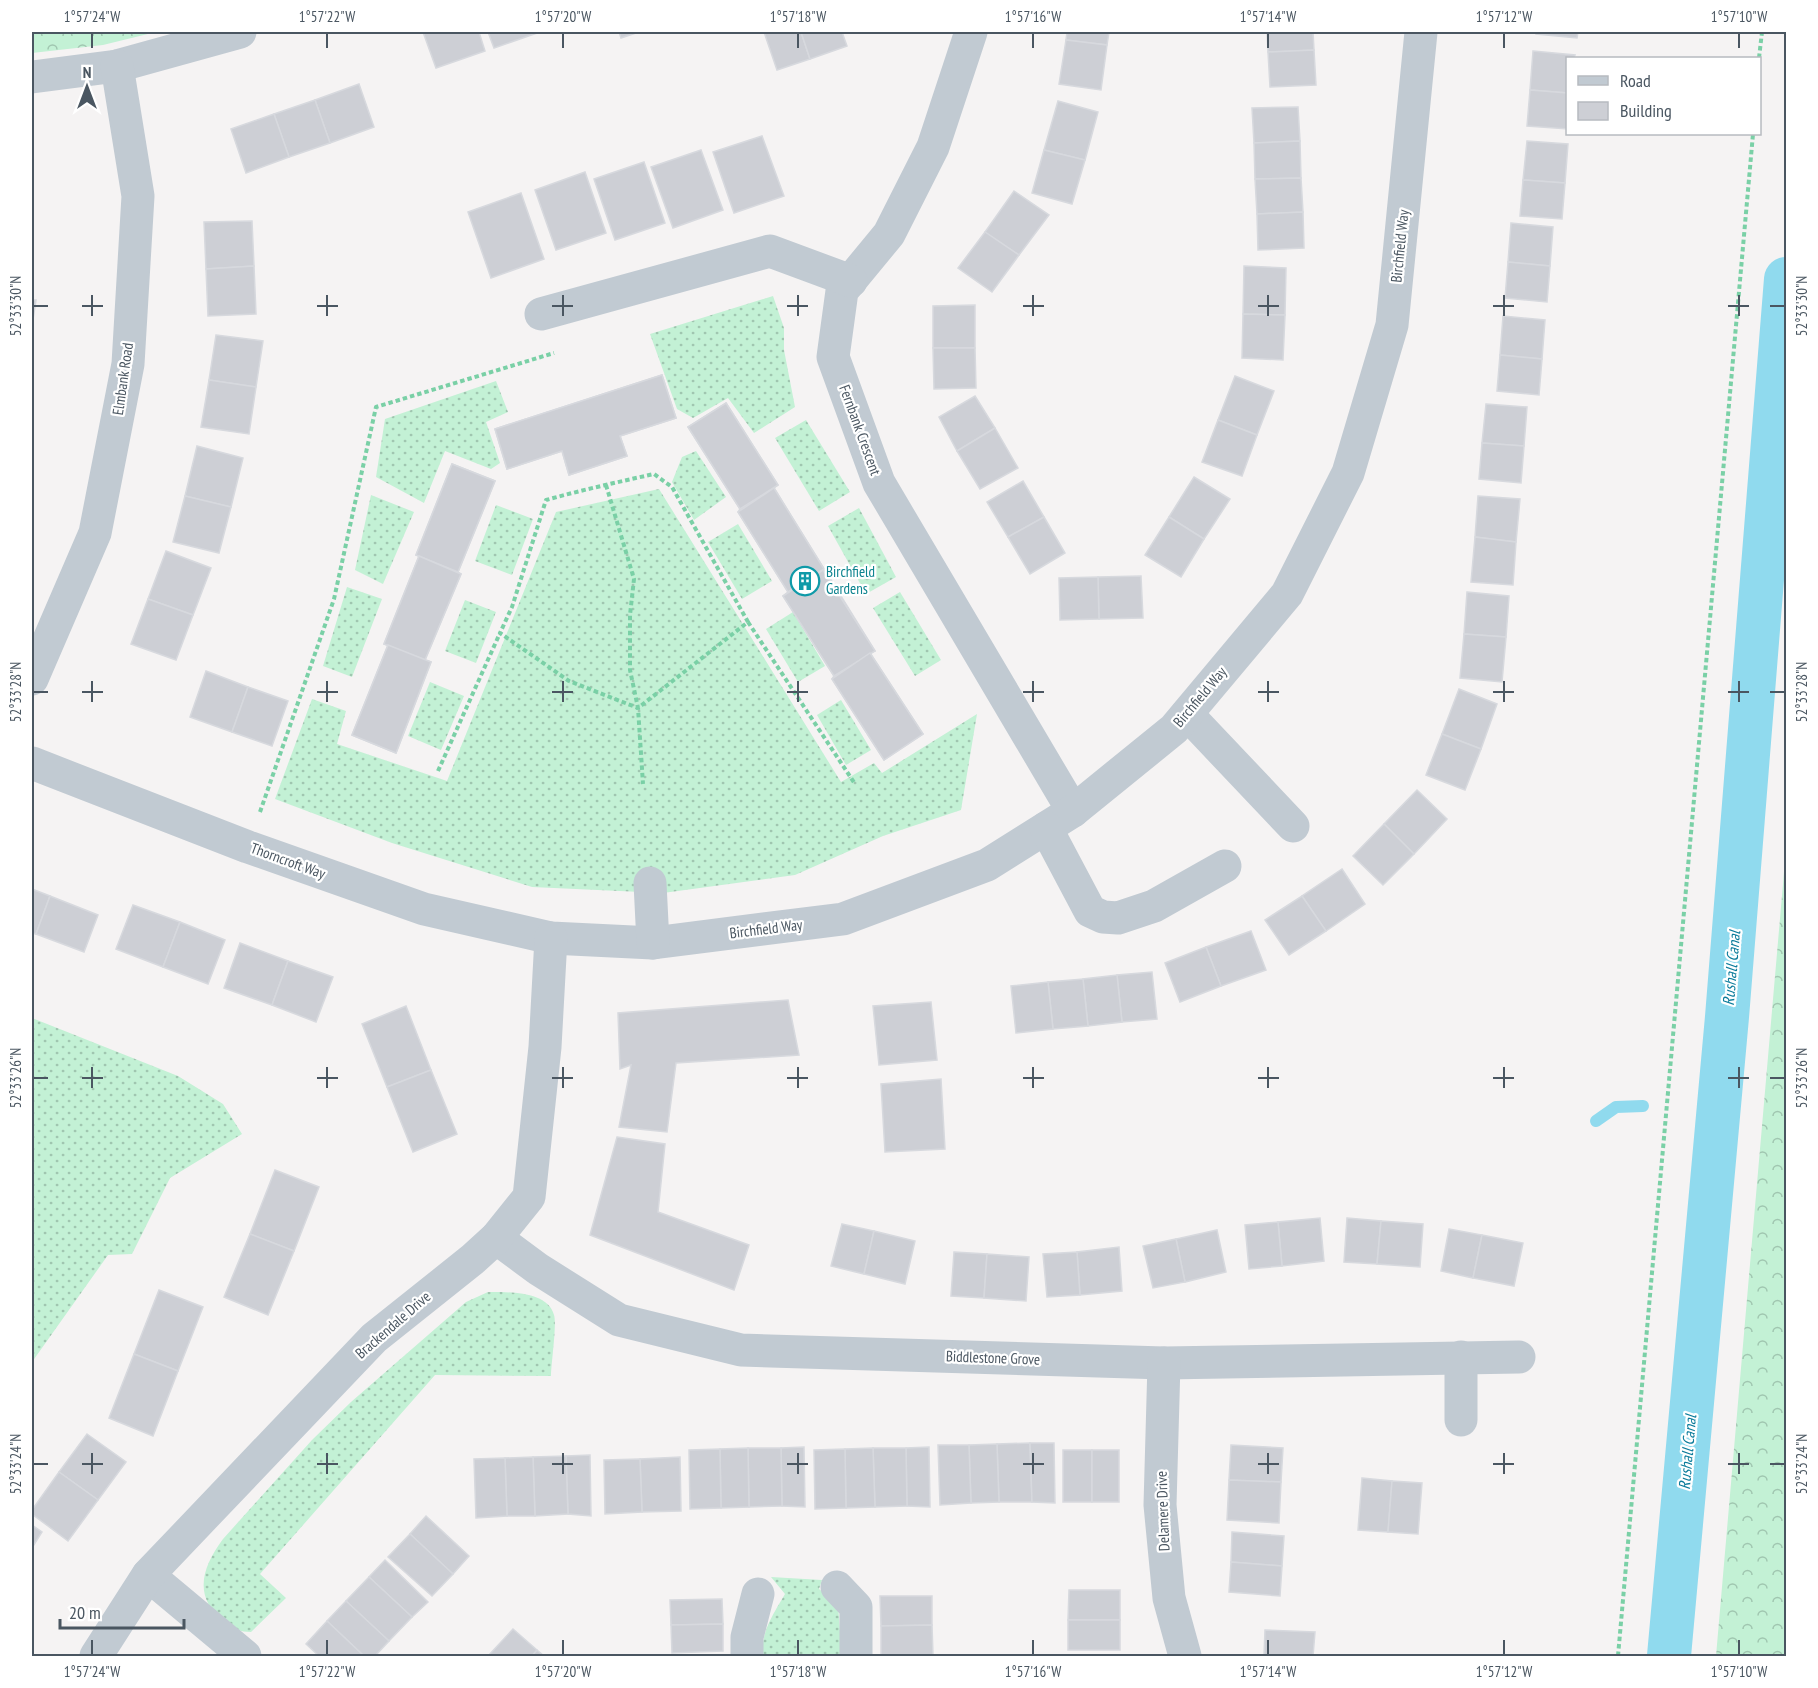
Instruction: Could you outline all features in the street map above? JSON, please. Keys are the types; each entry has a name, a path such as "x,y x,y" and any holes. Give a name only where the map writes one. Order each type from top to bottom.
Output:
{"street":[{"path":"32,78 117,66 240,32"},
{"name":"Fernbank Crescent","path":"971,32 933,147 889,234 842,291 833,357 879,483 1059,820 1090,911 1103,917 1118,918 1155,906 1225,866"},
{"name":"Birchfield Way","path":"552,938 653,943 843,919 987,865 1059,820 1174,729 1287,594 1348,474 1392,326 1421,32"},
{"name":"Elmbank Road","path":"32,678 95,533 128,364 138,196 117,66"},
{"path":"541,314 770,251 851,281"},
{"path":"1187,714 1293,826"},
{"name":"Thorncroft Way","path":"32,763 248,847 424,909 552,938"},
{"path":"650,883 653,943"},
{"name":"Brackendale Drive","path":"96,1656 148,1575 375,1338 496,1238 529,1197 545,1047 552,938"},
{"name":"Biddlestone Grove","path":"496,1238 538,1269 619,1320 741,1350 1164,1363 1519,1357"},
{"path":"1461,1357 1461,1420"},
{"name":"Delamere Drive","path":"1164,1363 1160,1504 1169,1598 1185,1656"},
{"path":"148,1575 245,1656"},
{"path":"837,1587 856,1607 856,1656"},
{"path":"747,1656 747,1637 758,1594"}],"path":[{"path":"1759,57 1762,32"},
{"path":"1618,1656 1753,135"},
{"path":"248,847 334,598 376,407 555,353"},
{"path":"438,771 512,607 546,500 654,474 672,487 748,622 855,784"},
{"path":"606,485 634,579 630,615 630,670 638,708 643,784"},
{"path":"638,708 748,622"},
{"path":"500,633 569,681 638,708"}],"green space":[{"path":"32,32 156,32 103,45 32,53"},
{"path":"773,296 784,328 784,350 795,407 754,433 728,398 693,418 677,409 650,334"},
{"path":"496,381 508,412 486,422 500,463 491,469 445,451 424,503 376,477 385,419"},
{"path":"806,420 850,492 819,511 775,438"},
{"path":"696,451 726,497 694,520 672,482 682,457"},
{"path":"659,489 841,782 874,763 882,773 977,714 961,810 883,836 795,875 663,893 532,887 392,843 275,799 312,699 346,711 337,744 447,781 556,512"},
{"path":"371,495 414,512 383,584 355,570"},
{"path":"496,505 533,519 512,575 475,561"},
{"path":"859,508 896,577 866,594 828,526"},
{"path":"738,524 772,581 742,599 708,542"},
{"path":"347,587 382,599 352,677 323,666"},
{"path":"900,592 941,660 915,676 873,608"},
{"path":"465,600 496,612 476,663 445,651"},
{"path":"793,612 825,666 798,682 766,629"},
{"path":"430,682 464,696 441,750 408,736"},
{"path":"841,700 871,750 846,765 817,715"},
{"path":"1786,846 1786,1656 1716,1656 1783,884"},
{"path":"32,1018 178,1076 223,1104 242,1134 170,1178 132,1254 108,1255 32,1362"},
{"path":"488,1292 506,1292 536,1297 550,1307 555,1320 551,1376 435,1375 260,1574 286,1598 251,1632 238,1630 225,1622 215,1613 204,1593 206,1571 223,1539 312,1440 351,1402 466,1302"},
{"path":"771,1577 822,1580 819,1589 838,1605 842,1656 763,1656 766,1631 785,1594"}],"building":[{"path":"423,32 479,32 485,51 436,68"},
{"path":"488,32 540,32 494,48"},
{"path":"619,32 639,32 621,38"},
{"path":"764,32 801,32 810,59 777,70"},
{"path":"801,32 842,32 847,46 810,59"},
{"path":"1067,32 1109,32 1107,45 1066,40"},
{"path":"1267,32 1313,32 1314,50 1268,52"},
{"path":"1536,32 1578,32 1577,38 1536,34"},
{"path":"1066,40 1107,45 1101,90 1059,84"},
{"path":"1314,50 1316,85 1270,87 1268,52"},
{"path":"1533,51 1575,55 1574,57 1566,57 1566,93 1530,90"},
{"path":"359,84 374,127 330,143 315,100"},
{"path":"1530,90 1566,93 1566,129 1527,126"},
{"path":"315,100 330,143 289,157 274,114"},
{"path":"1058,101 1098,112 1085,160 1044,150"},
{"path":"1298,107 1300,141 1254,143 1252,108"},
{"path":"274,114 289,157 246,173 231,129"},
{"path":"762,136 784,196 734,213 713,152"},
{"path":"1300,141 1301,178 1255,179 1254,143"},
{"path":"1527,141 1568,144 1565,183 1523,180"},
{"path":"701,150 723,210 673,228 651,167"},
{"path":"1044,150 1085,160 1072,204 1032,193"},
{"path":"644,162 665,223 615,240 594,179"},
{"path":"585,172 606,233 556,250 535,190"},
{"path":"1301,178 1303,212 1257,214 1255,179"},
{"path":"1523,180 1565,183 1562,219 1520,216"},
{"path":"1014,191 1049,215 1019,255 985,232"},
{"path":"521,193 544,259 491,278 468,212"},
{"path":"1303,212 1304,248 1258,250 1257,214"},
{"path":"252,221 254,266 206,269 204,222"},
{"path":"1511,223 1553,227 1550,266 1508,262"},
{"path":"985,232 1019,255 992,292 958,268"},
{"path":"1508,262 1550,266 1547,302 1505,298"},
{"path":"254,266 256,314 208,316 206,269"},
{"path":"1244,266 1286,268 1285,315 1243,314"},
{"path":"32,300 36,300 32,326"},
{"path":"975,305 975,348 933,348 933,306"},
{"path":"1243,314 1285,315 1283,360 1242,358"},
{"path":"1503,316 1545,320 1542,359 1500,355"},
{"path":"216,335 263,341 256,387 209,380"},
{"path":"933,348 975,348 976,388 934,389"},
{"path":"1500,355 1542,359 1539,395 1497,391"},
{"path":"662,375 676,418 620,436 627,456 569,475 562,451 507,469 495,429"},
{"path":"662,375 676,418 620,436 627,456 569,475 562,451 507,469 495,429"},
{"path":"1235,376 1274,391 1257,435 1218,420"},
{"path":"209,380 256,387 249,434 201,427"},
{"path":"975,396 995,428 957,451 939,417"},
{"name":"Birchfield Gardens","path":"726,403 778,485 774,488 875,651 870,653 923,734 884,760 832,679 834,676 783,596 788,592 738,512 740,509 688,427"},
{"path":"726,403 778,485 740,509 688,427"},
{"path":"1486,404 1527,407 1524,446 1482,443"},
{"path":"1218,420 1257,435 1242,476 1202,462"},
{"path":"995,428 1018,468 980,489 957,451"},
{"path":"1482,443 1524,446 1521,483 1479,479"},
{"path":"197,446 243,458 231,507 185,496"},
{"path":"452,464 495,481 458,572 461,574 425,660 431,662 396,753 352,735 388,645 384,644"},
{"path":"452,464 495,481 458,572 416,555"},
{"path":"1194,477 1230,499 1204,539 1169,517"},
{"path":"1023,481 1044,517 1008,537 987,502"},
{"path":"774,488 824,569 788,592 738,512"},
{"path":"185,496 231,507 219,553 173,542"},
{"path":"1478,496 1520,499 1516,542 1475,537"},
{"path":"1044,517 1065,553 1030,574 1008,537"},
{"path":"1169,517 1204,539 1181,577 1145,555"},
{"path":"1475,537 1516,542 1513,585 1471,582"},
{"path":"166,551 211,568 193,615 148,599"},
{"path":"419,556 461,574 425,660 384,644"},
{"path":"823,570 875,651 834,676 783,596"},
{"path":"1141,576 1143,618 1099,619 1098,577"},
{"path":"1098,577 1099,619 1060,620 1059,578"},
{"path":"1467,592 1509,596 1506,637 1464,634"},
{"path":"148,599 193,615 176,660 131,644"},
{"path":"1464,634 1506,637 1502,682 1460,678"},
{"path":"388,645 431,662 396,753 352,735"},
{"path":"870,653 923,734 884,760 832,679"},
{"path":"206,671 248,687 232,732 190,717"},
{"path":"248,687 288,701 272,746 232,732"},
{"path":"1459,689 1497,704 1481,749 1442,734"},
{"path":"1442,734 1481,749 1465,790 1426,775"},
{"path":"1417,790 1447,819 1414,854 1384,824"},
{"path":"1384,824 1414,854 1383,885 1353,856"},
{"path":"1342,869 1365,904 1326,931 1302,896"},
{"path":"32,889 50,896 36,934 32,933"},
{"path":"50,896 98,915 84,952 36,934"},
{"path":"1302,896 1326,931 1289,955 1265,920"},
{"path":"133,905 180,922 163,967 116,949"},
{"path":"180,922 225,940 208,984 163,967"},
{"path":"1251,931 1266,970 1221,986 1206,947"},
{"path":"240,943 288,961 272,1005 224,988"},
{"path":"1206,947 1221,986 1180,1002 1165,963"},
{"path":"288,961 333,977 316,1022 272,1005"},
{"path":"1152,972 1157,1019 1122,1022 1117,975"},
{"path":"1117,975 1122,1022 1088,1026 1083,979"},
{"path":"1083,979 1088,1026 1053,1029 1048,982"},
{"path":"1048,982 1053,1029 1016,1033 1011,986"},
{"path":"788,1000 799,1055 676,1063 667,1132 619,1127 631,1065 620,1069 618,1013"},
{"path":"931,1002 937,1060 879,1065 873,1006"},
{"path":"406,1006 431,1070 387,1087 362,1024"},
{"path":"431,1070 457,1134 413,1152 387,1087"},
{"path":"941,1079 945,1149 885,1152 881,1084"},
{"path":"617,1137 665,1144 658,1212 749,1245 734,1290 590,1235"},
{"path":"275,1170 319,1187 294,1251 250,1234"},
{"path":"1320,1218 1324,1261 1282,1266 1278,1222"},
{"path":"1347,1218 1381,1221 1377,1264 1344,1262"},
{"path":"1381,1221 1423,1224 1420,1267 1377,1264"},
{"path":"1278,1222 1282,1266 1249,1269 1245,1225"},
{"path":"842,1224 874,1231 864,1274 831,1266"},
{"path":"1449,1229 1482,1235 1473,1278 1441,1271"},
{"path":"1217,1230 1226,1272 1185,1282 1176,1239"},
{"path":"874,1231 915,1241 905,1284 864,1274"},
{"path":"250,1234 294,1251 268,1315 224,1297"},
{"path":"1482,1235 1523,1243 1514,1286 1473,1278"},
{"path":"1176,1239 1185,1282 1153,1288 1143,1246"},
{"path":"1119,1247 1122,1291 1080,1295 1077,1252"},
{"path":"954,1252 987,1254 984,1298 951,1296"},
{"path":"1077,1252 1080,1295 1047,1297 1043,1254"},
{"path":"987,1254 1029,1257 1026,1301 984,1298"},
{"path":"159,1290 203,1307 178,1371 134,1354"},
{"path":"134,1354 178,1371 153,1436 109,1418"},
{"path":"87,1434 126,1462 98,1500 59,1472"},
{"path":"1030,1443 1032,1502 999,1502 997,1444"},
{"path":"1030,1443 1054,1443 1055,1503 1032,1502"},
{"path":"997,1444 999,1502 971,1503 969,1445"},
{"path":"938,1445 969,1445 971,1503 940,1505"},
{"path":"1231,1445 1283,1448 1281,1482 1229,1480"},
{"path":"804,1447 805,1507 782,1506 781,1448"},
{"path":"929,1447 930,1507 907,1506 906,1448"},
{"path":"748,1448 781,1448 782,1506 749,1507"},
{"path":"748,1448 749,1507 721,1508 720,1449"},
{"path":"873,1448 906,1448 907,1506 875,1507"},
{"path":"873,1448 875,1507 846,1508 845,1449"},
{"path":"720,1449 721,1508 690,1509 689,1450"},
{"path":"845,1449 846,1508 815,1509 814,1450"},
{"path":"1063,1450 1092,1450 1092,1502 1063,1502"},
{"path":"1092,1450 1119,1450 1119,1502 1092,1502"},
{"path":"590,1455 591,1516 568,1514 566,1456"},
{"path":"566,1456 568,1514 535,1516 533,1457"},
{"path":"533,1457 535,1516 507,1516 505,1458"},
{"path":"680,1457 681,1511 642,1512 640,1459"},
{"path":"505,1458 507,1516 476,1518 474,1459"},
{"path":"640,1459 642,1512 605,1514 604,1460"},
{"path":"59,1472 98,1500 68,1541 32,1514 32,1510"},
{"path":"1362,1478 1392,1481 1388,1532 1358,1530"},
{"path":"1229,1480 1281,1482 1279,1523 1227,1520"},
{"path":"1392,1481 1422,1483 1418,1534 1388,1532"},
{"path":"426,1516 469,1556 453,1574 410,1534"},
{"path":"32,1525 42,1532 32,1548"},
{"path":"1232,1532 1284,1536 1282,1566 1231,1562"},
{"path":"410,1534 453,1574 432,1596 388,1557"},
{"path":"385,1560 428,1602 412,1617 369,1577"},
{"path":"1231,1562 1282,1566 1280,1596 1229,1592"},
{"path":"369,1577 412,1617 389,1641 346,1601"},
{"path":"1069,1590 1120,1590 1120,1620 1068,1620"},
{"path":"880,1596 932,1596 932,1625 881,1626"},
{"path":"722,1599 723,1624 671,1625 670,1600"},
{"path":"346,1601 389,1641 375,1656 364,1656 327,1621"},
{"path":"1068,1620 1120,1620 1120,1650 1068,1650"},
{"path":"327,1621 364,1656 319,1656 306,1644"},
{"path":"723,1624 723,1651 672,1653 671,1625"},
{"path":"932,1625 933,1655 881,1656 881,1626"},
{"path":"513,1629 537,1650 532,1656 488,1656"},
{"path":"1265,1630 1315,1632 1313,1656 1264,1656"},
{"path":"537,1650 544,1656 532,1656"}],"waterway":[{"name":"Rushall Canal","path":"1669,1656 1727,1017 1786,279"},
{"path":"1596,1121 1616,1107 1643,1106"}],"place":[{"name":"Birchfield Gardens","path":"805,581"}]}
